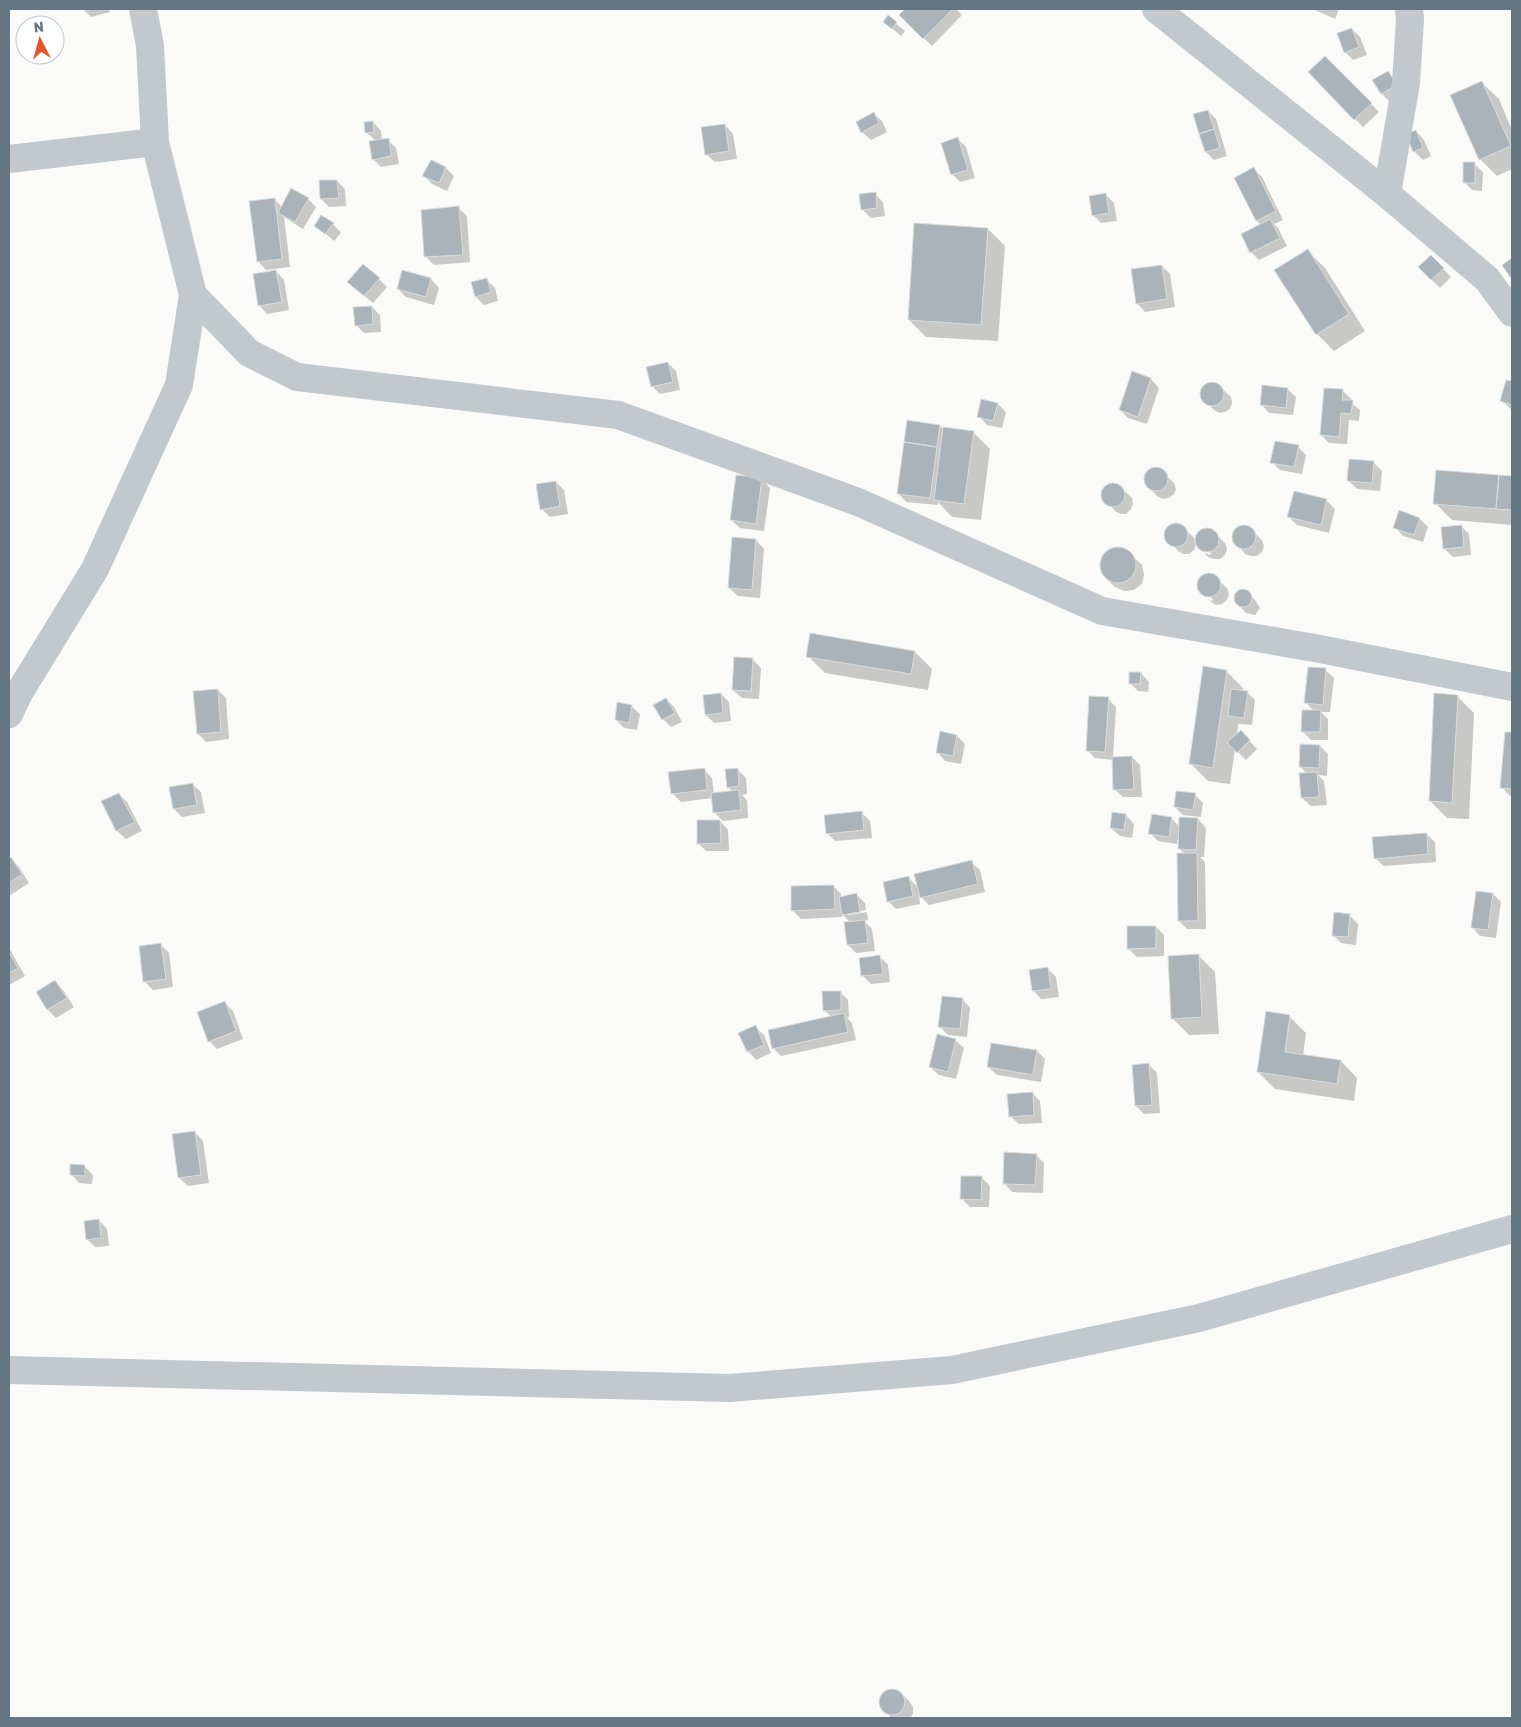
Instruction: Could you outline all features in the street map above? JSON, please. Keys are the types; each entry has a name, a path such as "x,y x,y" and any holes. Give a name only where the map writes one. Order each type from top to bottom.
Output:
{"street":[{"path":"9,714 19,693 95,569 179,386 193,295 155,142 150,46 143,9"},
{"path":"1156,9 1387,194 1487,279 1512,313"},
{"path":"1387,194 1406,83 1409,9"},
{"path":"9,159 155,142"},
{"path":"193,295 249,353 297,377 618,415 858,502 1102,611 1320,649 1512,687"},
{"path":"9,1370 730,1388 952,1370 1199,1318 1512,1229"}],"building":[{"path":"905,9 953,9 923,39 899,15"},
{"path":"888,15 897,22 892,29 883,22"},
{"path":"1352,28 1359,47 1344,53 1337,33"},
{"path":"1325,56 1372,103 1354,120 1308,72"},
{"path":"1388,71 1397,85 1381,94 1372,80"},
{"path":"1482,81 1511,146 1479,160 1450,95"},
{"path":"1208,110 1214,129 1199,134 1193,114"},
{"path":"874,112 879,123 861,133 856,122"},
{"path":"373,121 374,132 365,133 364,122"},
{"path":"725,124 729,151 705,155 701,127"},
{"path":"1214,129 1220,148 1205,152 1199,134"},
{"path":"1416,130 1423,148 1413,152 1406,134"},
{"path":"958,137 968,170 951,175 941,143"},
{"path":"389,138 391,156 372,160 369,141"},
{"path":"431,160 446,167 439,183 422,176"},
{"path":"1463,162 1475,162 1475,183 1463,183"},
{"path":"1254,167 1276,211 1256,221 1234,178"},
{"path":"319,180 337,180 339,198 320,199"},
{"path":"291,188 309,198 295,222 278,213"},
{"path":"876,192 877,208 861,210 859,194"},
{"path":"1106,193 1109,213 1092,216 1089,196"},
{"path":"275,198 282,259 257,262 249,201"},
{"path":"459,206 463,255 424,257 421,210"},
{"path":"321,215 334,223 325,234 314,226"},
{"path":"1270,219 1280,238 1250,253 1241,234"},
{"path":"914,223 988,228 981,325 908,320"},
{"path":"1308,249 1349,314 1316,335 1274,270"},
{"path":"1431,255 1444,268 1431,280 1418,267"},
{"path":"1512,258 1512,280 1502,265"},
{"path":"363,264 380,278 364,296 347,282"},
{"path":"1162,265 1167,299 1136,304 1131,269"},
{"path":"276,270 282,302 258,306 253,274"},
{"path":"402,270 431,278 426,297 397,289"},
{"path":"487,278 491,292 475,297 471,282"},
{"path":"372,306 373,324 355,326 353,307"},
{"path":"668,362 673,382 651,387 646,367"},
{"path":"1132,371 1151,378 1138,417 1119,410"},
{"path":"1506,380 1512,381 1512,405 1500,401"},
{"path":"1212,382 1220,386 1224,394 1220,402 1212,406 1204,402 1200,394 1204,386"},
{"path":"1262,385 1288,388 1286,408 1260,405"},
{"path":"1324,388 1343,389 1342,400 1353,400 1351,414 1341,413 1339,437 1320,435"},
{"path":"981,399 998,403 993,421 977,417"},
{"path":"907,420 940,425 937,447 904,442"},
{"path":"943,427 974,431 964,504 934,500"},
{"path":"1275,441 1299,445 1294,467 1270,463"},
{"path":"904,442 937,447 930,498 897,494"},
{"path":"1349,459 1374,461 1372,483 1347,481"},
{"path":"1156,467 1164,471 1168,479 1164,487 1156,491 1148,487 1144,479 1148,471"},
{"path":"1436,470 1499,475 1496,509 1433,504"},
{"path":"736,475 762,478 756,524 730,520"},
{"path":"1499,475 1512,476 1512,510 1496,509"},
{"path":"556,481 560,506 540,510 536,484"},
{"path":"1113,483 1121,487 1125,495 1121,503 1113,507 1105,503 1101,495 1105,487"},
{"path":"1294,491 1327,499 1321,525 1287,517"},
{"path":"1399,510 1420,518 1414,535 1393,528"},
{"path":"1176,523 1184,527 1188,535 1184,543 1176,547 1168,543 1164,535 1168,527"},
{"path":"1244,525 1252,529 1256,537 1252,545 1244,549 1236,545 1232,537 1236,529"},
{"path":"1462,525 1464,547 1443,549 1441,527"},
{"path":"1207,528 1215,532 1219,540 1215,548 1207,552 1199,548 1195,540 1199,532"},
{"path":"732,537 756,539 752,590 728,588"},
{"path":"1118,547 1125,548 1131,552 1135,558 1135,572 1131,578 1125,582 1118,583 1111,582 1105,578 1101,572 1100,565 1101,558 1105,552 1111,548"},
{"path":"1209,573 1217,577 1221,585 1217,593 1209,597 1201,593 1197,585 1201,577"},
{"path":"1239,589 1247,589 1252,594 1250,605 1239,607 1234,602 1234,594"},
{"path":"810,633 915,651 911,674 806,657"},
{"path":"734,657 753,658 751,691 732,690"},
{"path":"1203,666 1227,670 1213,768 1189,764"},
{"path":"1308,667 1326,668 1323,705 1304,703"},
{"path":"1129,672 1141,672 1140,684 1129,684"},
{"path":"218,689 221,732 197,734 193,691"},
{"path":"1231,689 1248,691 1244,718 1228,716"},
{"path":"721,693 723,713 705,715 703,695"},
{"path":"1434,693 1458,695 1452,803 1429,801"},
{"path":"1089,696 1109,697 1105,752 1086,751"},
{"path":"666,698 675,713 662,720 653,705"},
{"path":"617,702 632,705 629,723 615,720"},
{"path":"1302,710 1321,710 1320,732 1301,732"},
{"path":"1241,730 1250,740 1237,753 1227,742"},
{"path":"940,731 957,735 953,756 936,753"},
{"path":"1505,732 1512,732 1512,789 1500,788"},
{"path":"1300,744 1320,745 1319,768 1299,767"},
{"path":"1132,756 1134,789 1113,790 1112,757"},
{"path":"705,768 707,790 671,794 668,772"},
{"path":"738,768 739,786 727,788 725,769"},
{"path":"1317,772 1319,797 1301,798 1299,773"},
{"path":"193,783 197,805 173,809 169,787"},
{"path":"739,790 741,810 713,813 711,793"},
{"path":"1176,791 1196,793 1193,810 1174,807"},
{"path":"119,793 135,822 116,831 101,801"},
{"path":"862,811 864,830 826,834 824,815"},
{"path":"1112,812 1126,814 1124,830 1110,828"},
{"path":"1152,814 1172,817 1169,837 1148,834"},
{"path":"1179,817 1198,818 1196,850 1178,849"},
{"path":"697,820 720,820 721,843 697,844"},
{"path":"1427,833 1428,854 1374,859 1372,837"},
{"path":"1177,853 1197,853 1198,921 1178,921"},
{"path":"11,857 22,874 9,883 9,859"},
{"path":"972,860 978,884 920,898 914,874"},
{"path":"909,876 913,896 887,902 883,882"},
{"path":"834,885 835,909 791,911 791,886"},
{"path":"1476,891 1493,893 1488,930 1471,928"},
{"path":"857,893 860,912 842,915 839,897"},
{"path":"1334,912 1350,914 1348,937 1332,936"},
{"path":"865,920 868,943 847,945 844,922"},
{"path":"1127,926 1156,926 1156,948 1127,949"},
{"path":"161,943 166,979 143,982 139,946"},
{"path":"9,952 18,968 9,973"},
{"path":"1199,954 1202,1017 1171,1019 1168,956"},
{"path":"880,955 883,974 861,976 859,958"},
{"path":"1048,967 1051,989 1032,991 1029,970"},
{"path":"55,980 67,998 47,1010 36,992"},
{"path":"822,991 841,991 841,1010 823,1011"},
{"path":"942,996 963,998 960,1029 938,1027"},
{"path":"225,1001 236,1031 208,1042 197,1012"},
{"path":"1266,1011 1290,1015 1285,1052 1341,1060 1337,1084 1257,1072"},
{"path":"844,1013 848,1032 772,1049 768,1030"},
{"path":"756,1025 764,1045 747,1052 738,1033"},
{"path":"937,1034 956,1039 948,1072 929,1067"},
{"path":"991,1043 1037,1050 1033,1075 987,1067"},
{"path":"1149,1063 1152,1105 1135,1106 1132,1065"},
{"path":"1033,1092 1034,1115 1009,1117 1007,1094"},
{"path":"195,1131 201,1175 178,1178 172,1134"},
{"path":"1004,1152 1037,1154 1035,1185 1003,1184"},
{"path":"70,1164 85,1165 85,1176 70,1175"},
{"path":"961,1176 982,1176 981,1200 960,1199"},
{"path":"99,1219 101,1238 86,1240 84,1221"},
{"path":"892,1689 901,1693 905,1702 901,1711 892,1715 883,1711 879,1702 883,1693"}]}
